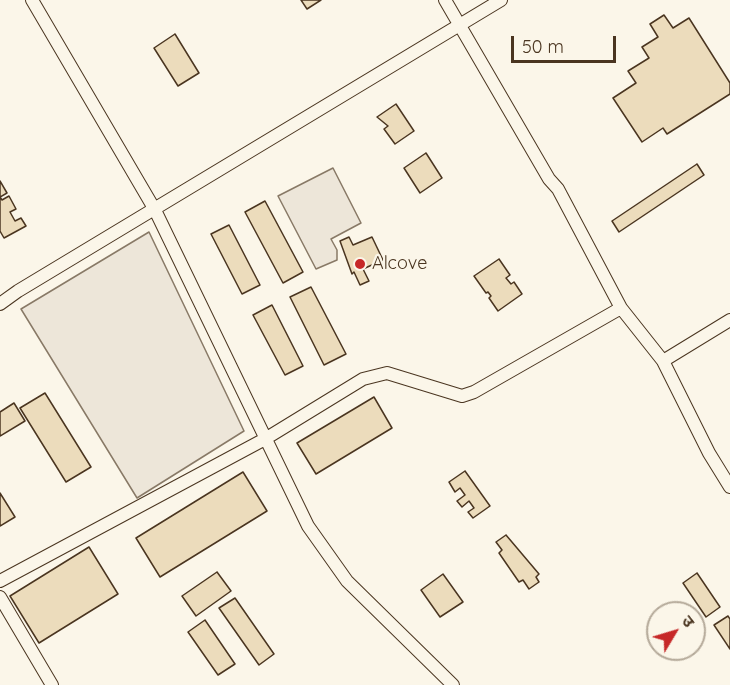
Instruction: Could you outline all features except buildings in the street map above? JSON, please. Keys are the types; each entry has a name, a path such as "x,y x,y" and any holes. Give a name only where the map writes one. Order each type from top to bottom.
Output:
{"street":[{"path":"32,0 154,210 308,526 347,581 453,685"},
{"path":"445,0 549,179 558,189 621,308 663,361 709,453 730,488"},
{"path":"0,304 501,0"},
{"path":"0,581 265,439 363,379 387,373 462,396 474,392 621,308"},
{"path":"663,361 730,320"},
{"path":"0,597 52,685"}],"shaded area":[{"path":"333,168 361,223 331,239 337,250 337,260 316,269 278,196"},
{"path":"149,232 244,431 137,498 21,309"}],"place":[{"name":"Alcove","path":"360,264"}]}
